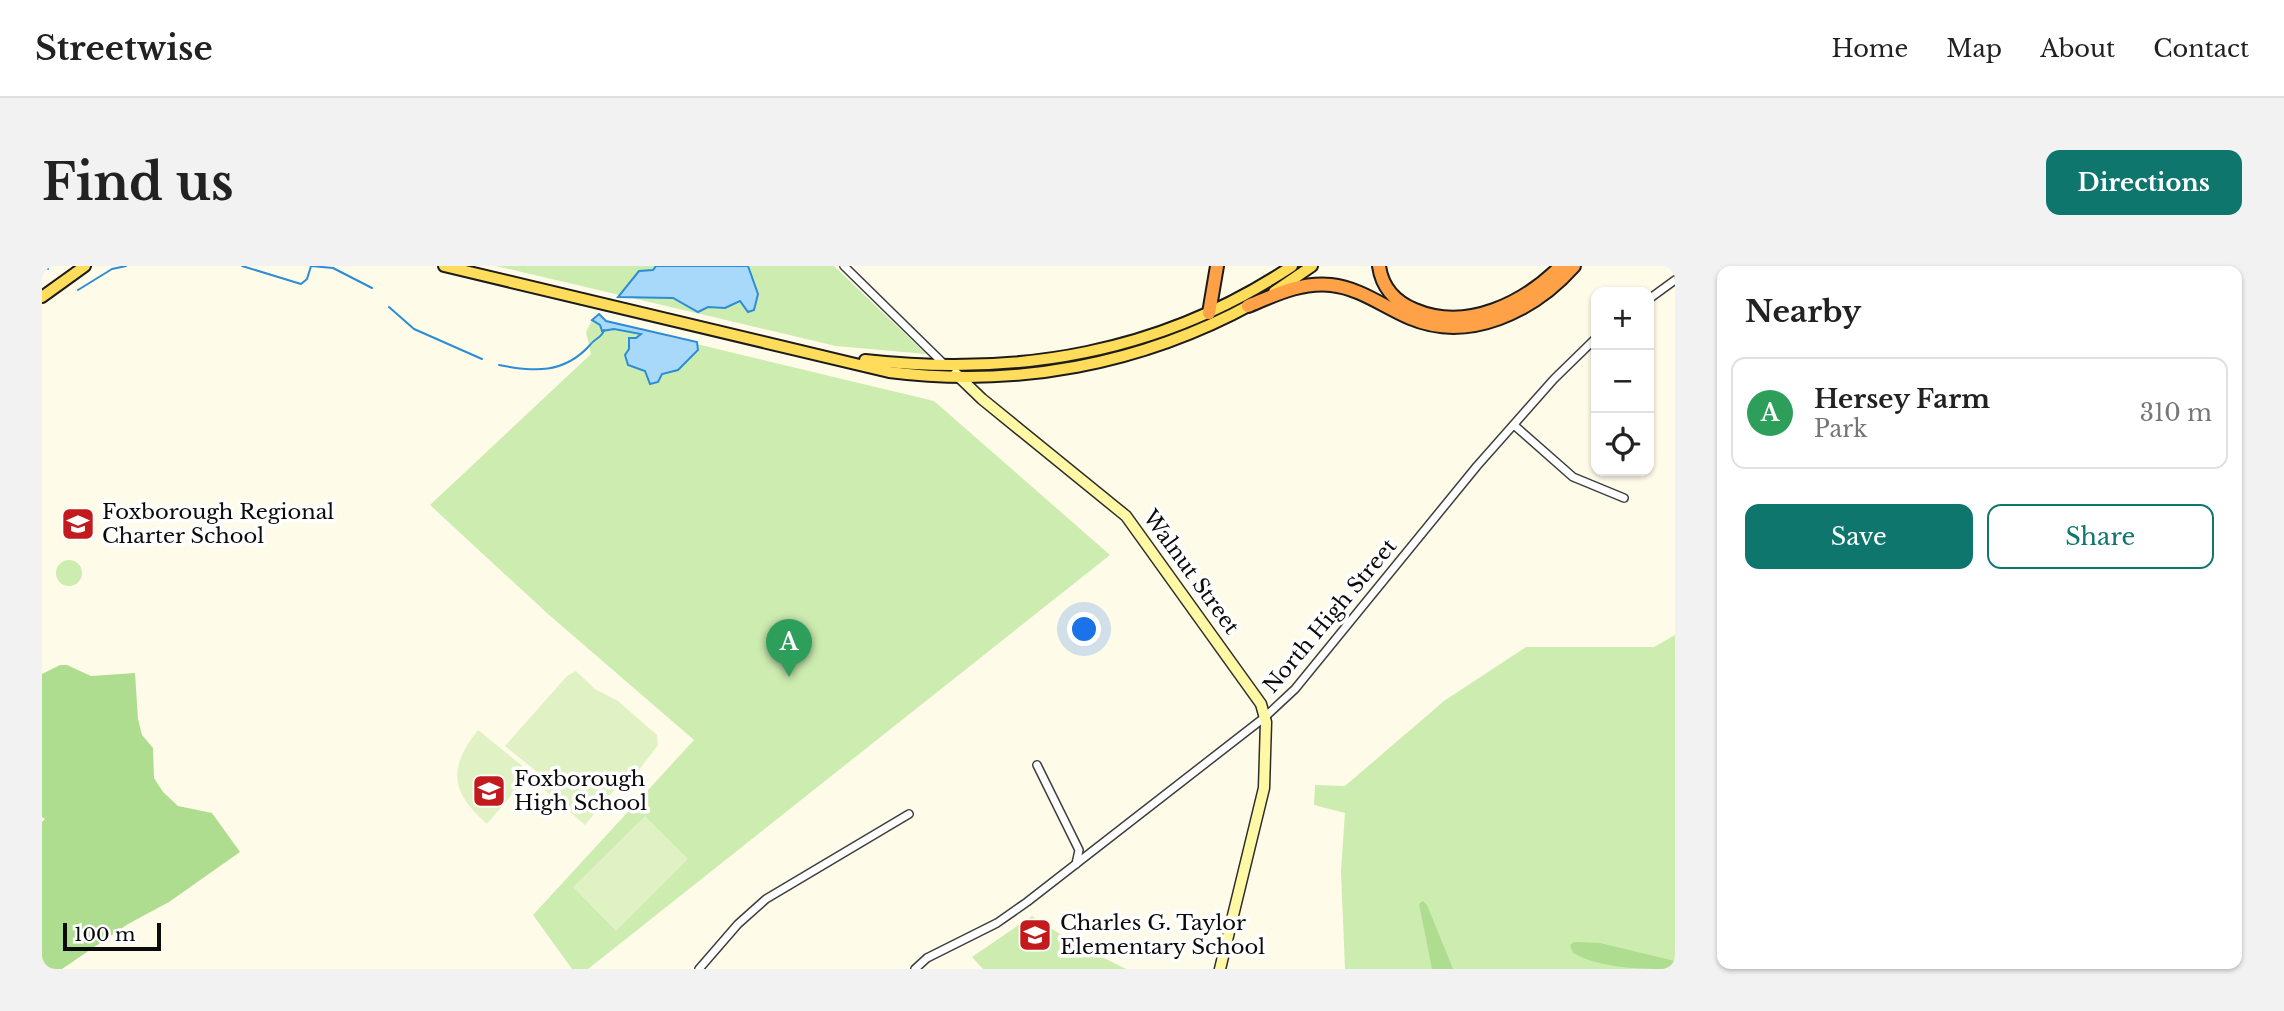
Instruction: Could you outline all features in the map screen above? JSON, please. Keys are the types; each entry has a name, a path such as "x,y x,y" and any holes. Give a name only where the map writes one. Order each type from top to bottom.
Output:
{"highway":[{"path":"1209,313 1217,266"},
{"path":"1378,266 1386,287 1400,302 1426,314 1455,318 1479,315 1512,302 1561,266"},
{"path":"1248,306 1296,287 1332,285 1357,292 1418,321 1438,326 1465,327 1495,320 1523,307 1549,290 1574,266"}],"main road":[{"path":"42,297 85,266"},
{"path":"443,266 889,372 962,379 1031,375 1102,362 1182,337 1248,306 1312,266"},
{"path":"817,355 949,367 1037,361 1096,351 1153,335 1209,313 1292,266"}],"street":[{"name":"Walnut Street","path":"844,266 982,399 1130,520 1254,692 1265,717 1264,788 1220,969"},
{"path":"1654,295 1675,280"},
{"name":"North High Street","path":"915,969 927,958 997,923 1076,865 1265,717 1295,689 1514,425 1591,343"},
{"path":"1514,425 1573,477 1624,498"},
{"path":"1037,765 1079,850 1076,865"},
{"path":"699,969 738,924 766,899 909,814"}],"green space":[{"path":"496,266 834,266 926,354 836,346"},
{"path":"592,320 600,325 600,330 617,330 622,326 934,401 1110,555 588,969 572,969 533,915 694,740 548,614 430,505 591,354 586,332"},
{"path":"69,560 78,564 82,573 78,582 69,586 60,582 56,573 60,564"},
{"path":"1675,635 1675,969 1345,969 1341,871 1345,813 1314,805 1315,785 1345,786 1444,701 1526,647 1654,647"},
{"path":"60,665 67,665 91,676 135,673 138,719 142,735 153,748 154,778 163,792 178,806 212,813 240,852 169,902 128,924 62,969 42,969 42,822 45,819 42,817 42,674"},
{"path":"576,671 595,689 618,701 657,735 658,745 636,774 620,783 585,825 541,787 536,771 505,746 567,676"},
{"path":"478,730 525,768 525,779 487,824 466,801 457,779 462,756"},
{"path":"645,816 688,859 616,931 573,887"},
{"path":"1423,901 1453,969 1432,969 1419,904"},
{"name":"Charles G. Taylor Elementary School","path":"1032,916 1074,943 1126,969 983,969 972,957"},
{"path":"1574,942 1600,943 1675,961 1675,969 1636,968 1597,962 1573,953 1570,945"}],"water":[{"path":"656,266 748,266 758,294 754,310 748,312 740,301 725,308 708,307 698,312 673,298 618,297 639,271 653,270"},
{"path":"599,314 606,321 697,342 698,350 678,370 662,374 658,382 650,384 645,371 628,365 625,355 629,349 629,338 636,338 641,334 614,329 602,331 600,325 592,320"}],"waterway":[{"path":"78,290 112,269 126,266"},
{"path":"242,266 301,284 307,279 311,266 333,268 372,288"},
{"path":"389,307 414,329 482,359"},
{"path":"499,365 524,369 559,366 580,354 602,335 604,330"}],"place":[{"name":"Foxborough Regional Charter School","path":"78,524"},
{"name":"Hersey Farm","path":"789,677"},
{"name":"Foxborough High School","path":"489,791"},
{"name":"Charles G. Taylor Elementary School","path":"1035,935"}]}
